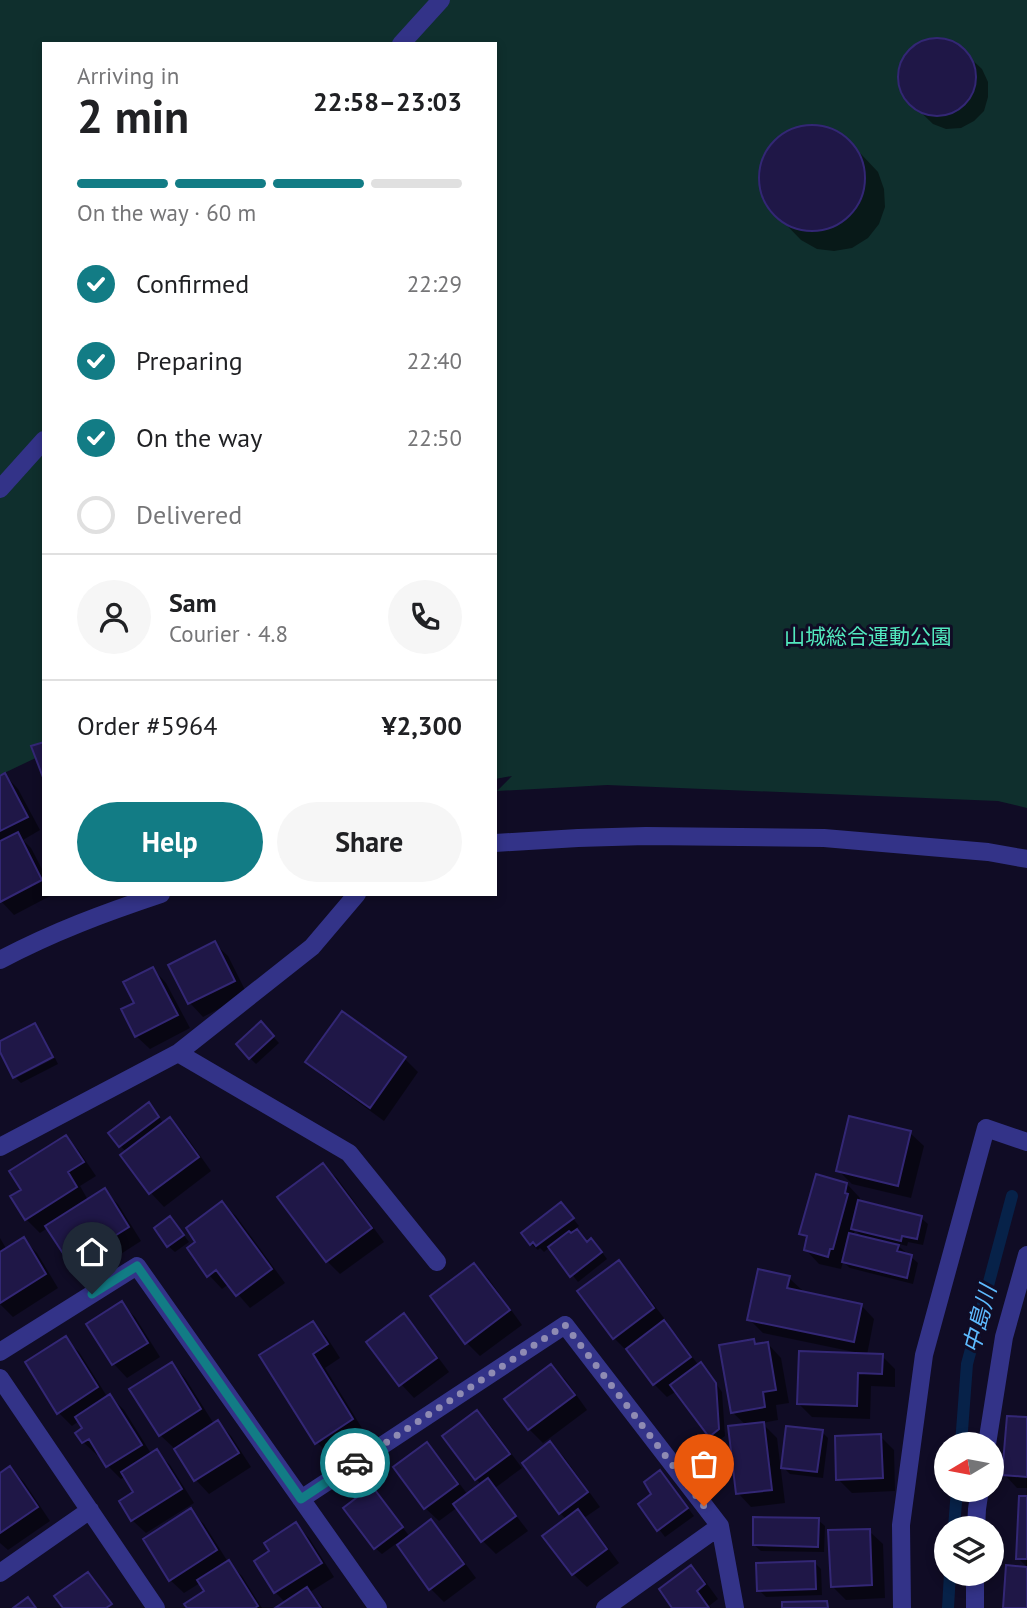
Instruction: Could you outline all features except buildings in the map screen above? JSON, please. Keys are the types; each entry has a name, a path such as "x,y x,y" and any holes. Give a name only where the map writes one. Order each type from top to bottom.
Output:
{"street":[{"path":"403,42 441,0"},
{"path":"0,489 42,442"},
{"path":"497,843 646,836 824,838 988,852 1027,859"},
{"path":"0,960 101,914 155,896"},
{"path":"0,1147 178,1053 312,947 355,896"},
{"path":"178,1053 349,1153 437,1262"},
{"path":"902,1608 901,1525 924,1355 986,1128 1027,1142"},
{"path":"989,1432 1004,1337 1027,1255"},
{"path":"0,1352 137,1266 378,1608"},
{"path":"301,1499 565,1325 720,1526 735,1608"},
{"path":"0,1378 156,1608"},
{"path":"0,1573 90,1510"},
{"path":"605,1608 720,1526"},
{"path":"975,1586 975,1608"}],"green space":[{"name":"山城総合運動公園","path":"0,0 1027,0 1027,808 998,801 607,785 497,791 512,776 497,779 497,42 42,42 42,755 0,775"}],"waterway":[{"name":"中島川","path":"962,1432 967,1364 1012,1196"},
{"name":"中島川","path":"955,1516 956,1502"},
{"name":"中島川","path":"948,1608 949,1586"}],"way so far":[{"path":"355,1463 565,1325 704,1506"}],"route":[{"path":"92,1294 137,1266 301,1499 355,1463"}]}
